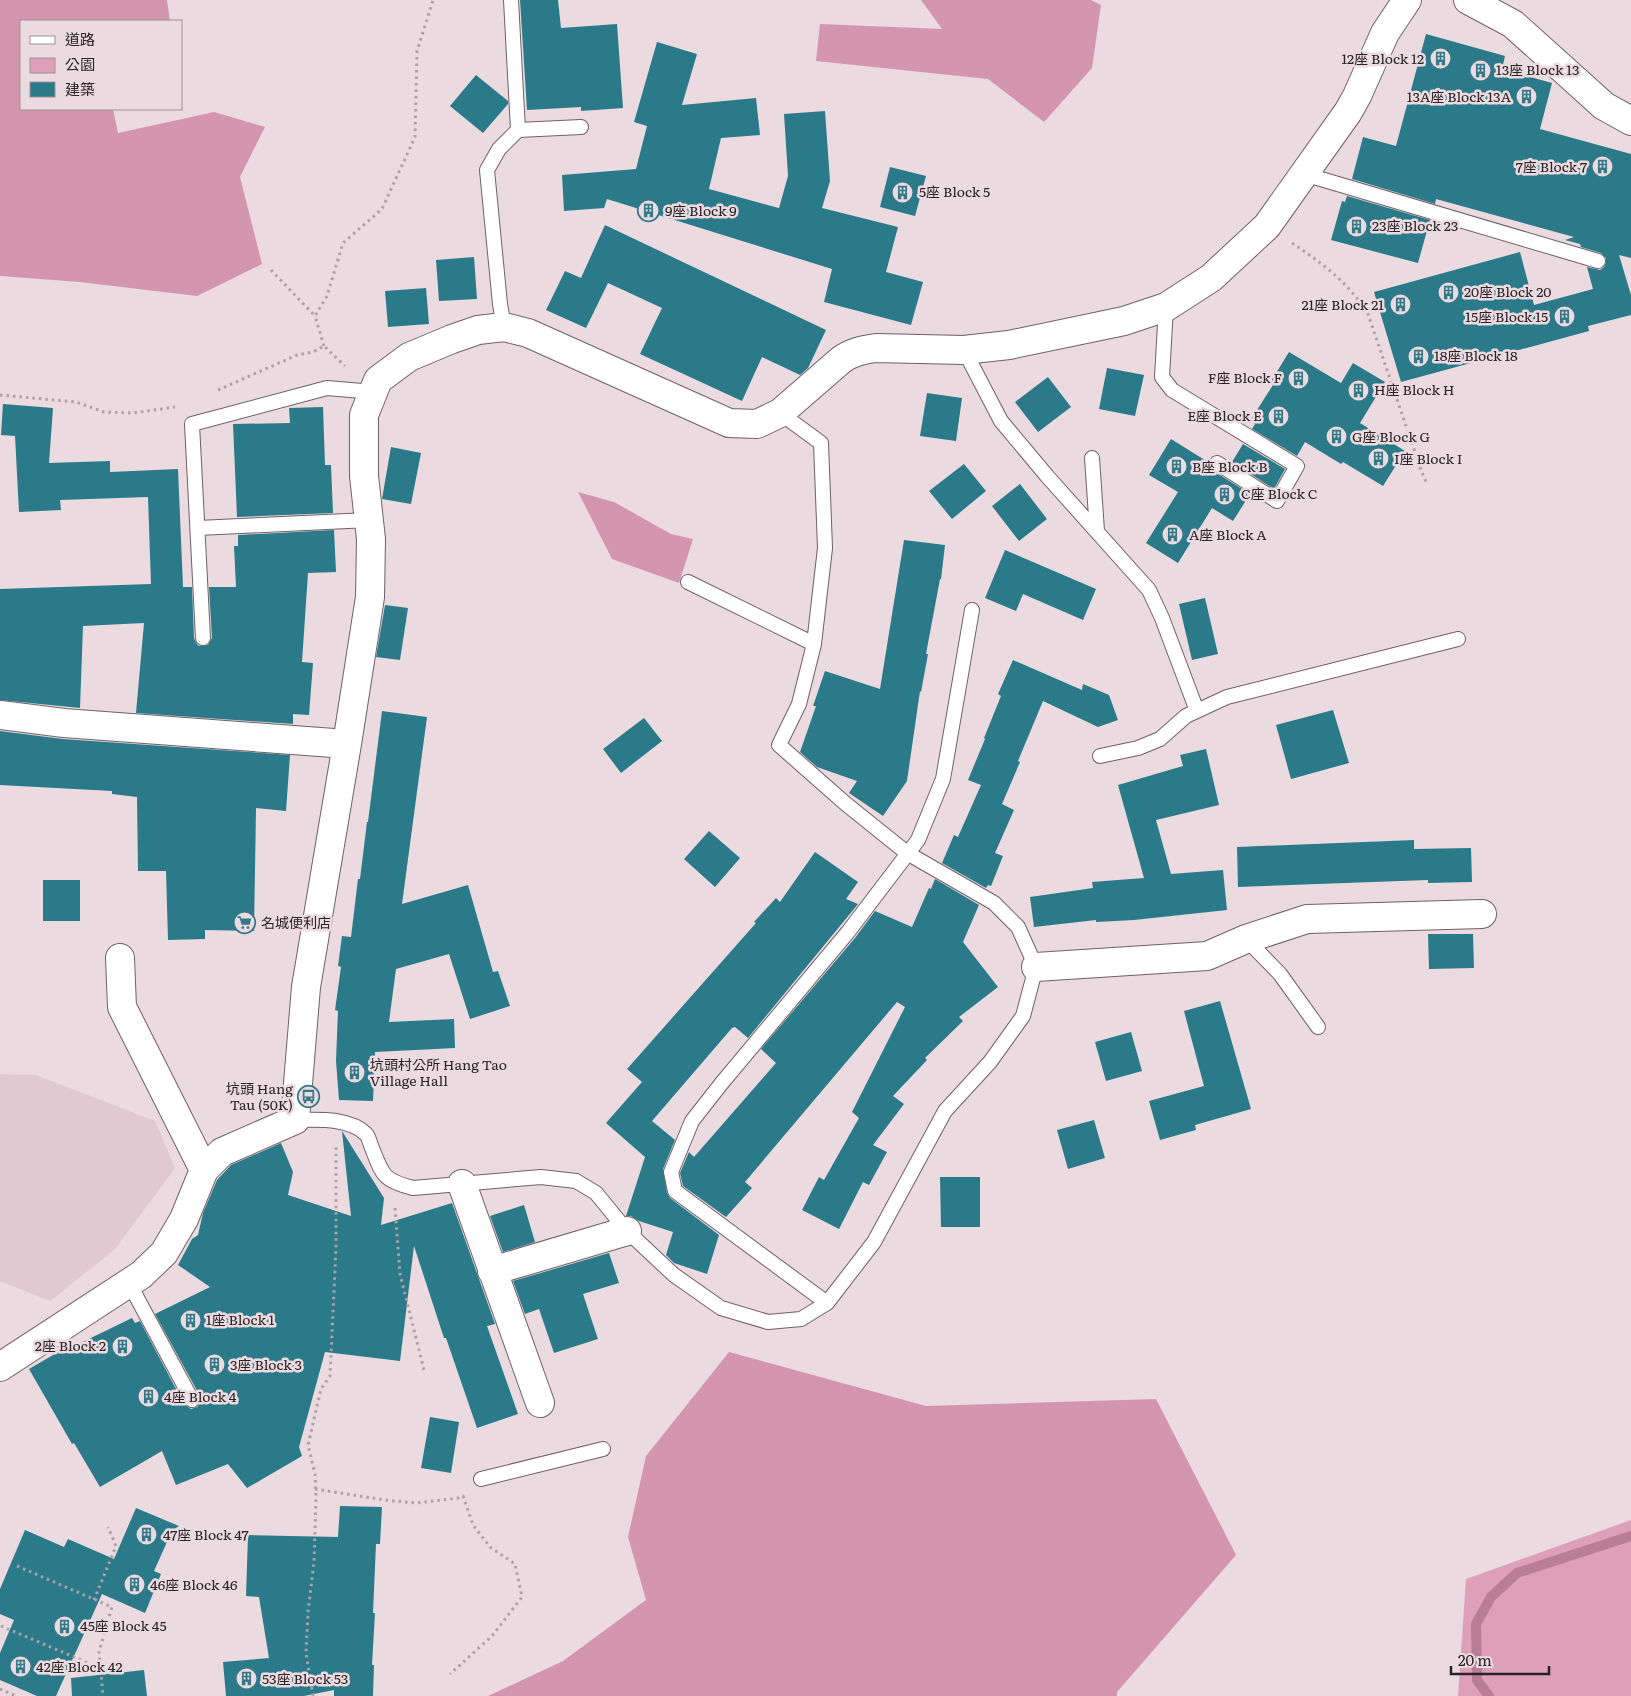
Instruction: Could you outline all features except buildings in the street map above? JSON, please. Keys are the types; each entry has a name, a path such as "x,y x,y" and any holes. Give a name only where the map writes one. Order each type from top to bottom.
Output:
{"street":[{"path":"0,1367 141,1275 164,1253 184,1219 204,1170 222,1152 295,1120 306,987 370,597 371,540 364,476 364,415 378,380 409,357 478,330 504,327 528,333 729,423 756,424 780,413 841,360 850,354 862,350 876,348 964,350 1019,343 1124,321 1166,307 1211,278 1267,226 1348,112 1385,32 1407,0"},
{"path":"1468,0 1513,24 1604,106 1631,121"},
{"path":"0,715 64,723 347,744"},
{"path":"1036,967 1207,956 1246,939 1307,919 1482,914"},
{"path":"120,958 122,1007 204,1170"},
{"path":"462,1184 540,1403"},
{"path":"492,1271 627,1231"}],"lane":[{"path":"511,0 518,130"},
{"path":"504,327 500,304 487,170 499,149 518,130 581,127"},
{"path":"1304,174 1598,261"},
{"path":"1166,307 1162,377 1172,390 1298,466 1277,501 1217,463"},
{"path":"964,350 1001,421 1047,476 1149,590 1162,618 1197,711"},
{"path":"204,638 192,424 328,388 374,392"},
{"path":"295,1120 334,1120 367,1134 381,1172 394,1183 413,1188 541,1177 576,1181 596,1193 627,1231 674,1275 721,1308 768,1322 801,1320 827,1303 874,1242 946,1110 990,1062 1023,1016 1036,967 1018,927 994,903 907,853 846,804 780,745 799,704 814,644 825,548 821,443 780,413"},
{"path":"1092,458 1097,531"},
{"path":"198,528 369,520"},
{"path":"688,582 814,644"},
{"path":"827,1303 676,1191 671,1172 692,1121 848,932 918,840 943,779 972,610"},
{"path":"1100,756 1138,748 1160,739 1186,716 1227,697 1458,639"},
{"path":"1246,939 1280,974 1318,1027"},
{"path":"129,1283 192,1400"},
{"path":"481,1479 603,1449"}],"path":[{"path":"315,316 327,296 343,243 382,209 415,137 417,51 433,0"},
{"path":"1267,226 1309,254 1334,274 1357,297 1368,314 1427,484"},
{"path":"271,270 315,316 324,346 374,392"},
{"path":"213,393 297,355 314,352 324,346"},
{"path":"0,396 76,402 104,412 133,413 174,407 182,404"},
{"path":"313,1696 306,1654 308,1612 314,1562 315,1474 308,1445 320,1389 330,1376 336,1248 337,1151 334,1120"},
{"path":"394,1183 400,1274 424,1370"},
{"path":"315,1488 416,1503 463,1496 473,1525 490,1547 515,1564 522,1597 492,1636 450,1674"},
{"path":"94,1600 116,1546 108,1527"},
{"path":"18,1566 112,1607 99,1652 103,1696"},
{"path":"1,1626 101,1668"},
{"path":"0,1689 16,1696"}],"shaded area":[{"path":"0,0 167,0 170,20 20,20 20,110 113,110 118,133 214,112 265,127 240,177 262,264 197,296 80,282 0,276"},
{"path":"921,0 1091,0 1101,5 1092,68 1044,122 988,79 816,61 820,24 942,29"},
{"path":"578,492 614,502 671,534 693,539 679,583 612,559"},
{"path":"0,1074 36,1075 155,1121 175,1168 115,1249 50,1301 0,1281"},
{"path":"729,1352 926,1406 1156,1399 1236,1555 1117,1692 1117,1696 488,1696 563,1661 646,1600 628,1537 646,1456"}],"green space":[{"path":"1631,1520 1631,1696 1458,1696 1466,1579"}],"waterway":[{"path":"1489,1696 1477,1680 1476,1624 1491,1597 1517,1573 1631,1536"}],"place":[{"name":"12座 Block 12","path":"1440,59"},
{"name":"13座 Block 13","path":"1480,70"},
{"name":"13A座 Block 13A","path":"1527,97"},
{"name":"7座 Block 7","path":"1603,167"},
{"name":"5座 Block 5","path":"903,192"},
{"name":"9座 Block 9","path":"649,211"},
{"name":"23座 Block 23","path":"1356,226"},
{"name":"20座 Block 20","path":"1448,292"},
{"name":"21座 Block 21","path":"1400,305"},
{"name":"15座 Block 15","path":"1564,317"},
{"name":"18座 Block 18","path":"1418,356"},
{"name":"F座 Block F","path":"1298,378"},
{"name":"H座 Block H","path":"1358,390"},
{"name":"E座 Block E","path":"1278,416"},
{"name":"G座 Block G","path":"1336,437"},
{"name":"I座 Block I","path":"1378,459"},
{"name":"B座 Block B","path":"1176,467"},
{"name":"C座 Block C","path":"1225,494"},
{"name":"A座 Block A","path":"1173,535"},
{"name":"名城便利店","path":"245,923"},
{"name":"坑頭村公所 Hang Tao Village Hall","path":"354,1073"},
{"name":"坑頭 Hang Tau (50K)","path":"309,1097"},
{"name":"1座 Block 1","path":"190,1320"},
{"name":"2座 Block 2","path":"122,1346"},
{"name":"3座 Block 3","path":"214,1365"},
{"name":"4座 Block 4","path":"148,1397"},
{"name":"47座 Block 47","path":"147,1535"},
{"name":"46座 Block 46","path":"134,1585"},
{"name":"45座 Block 45","path":"64,1626"},
{"name":"42座 Block 42","path":"20,1667"},
{"name":"53座 Block 53","path":"246,1679"}]}
